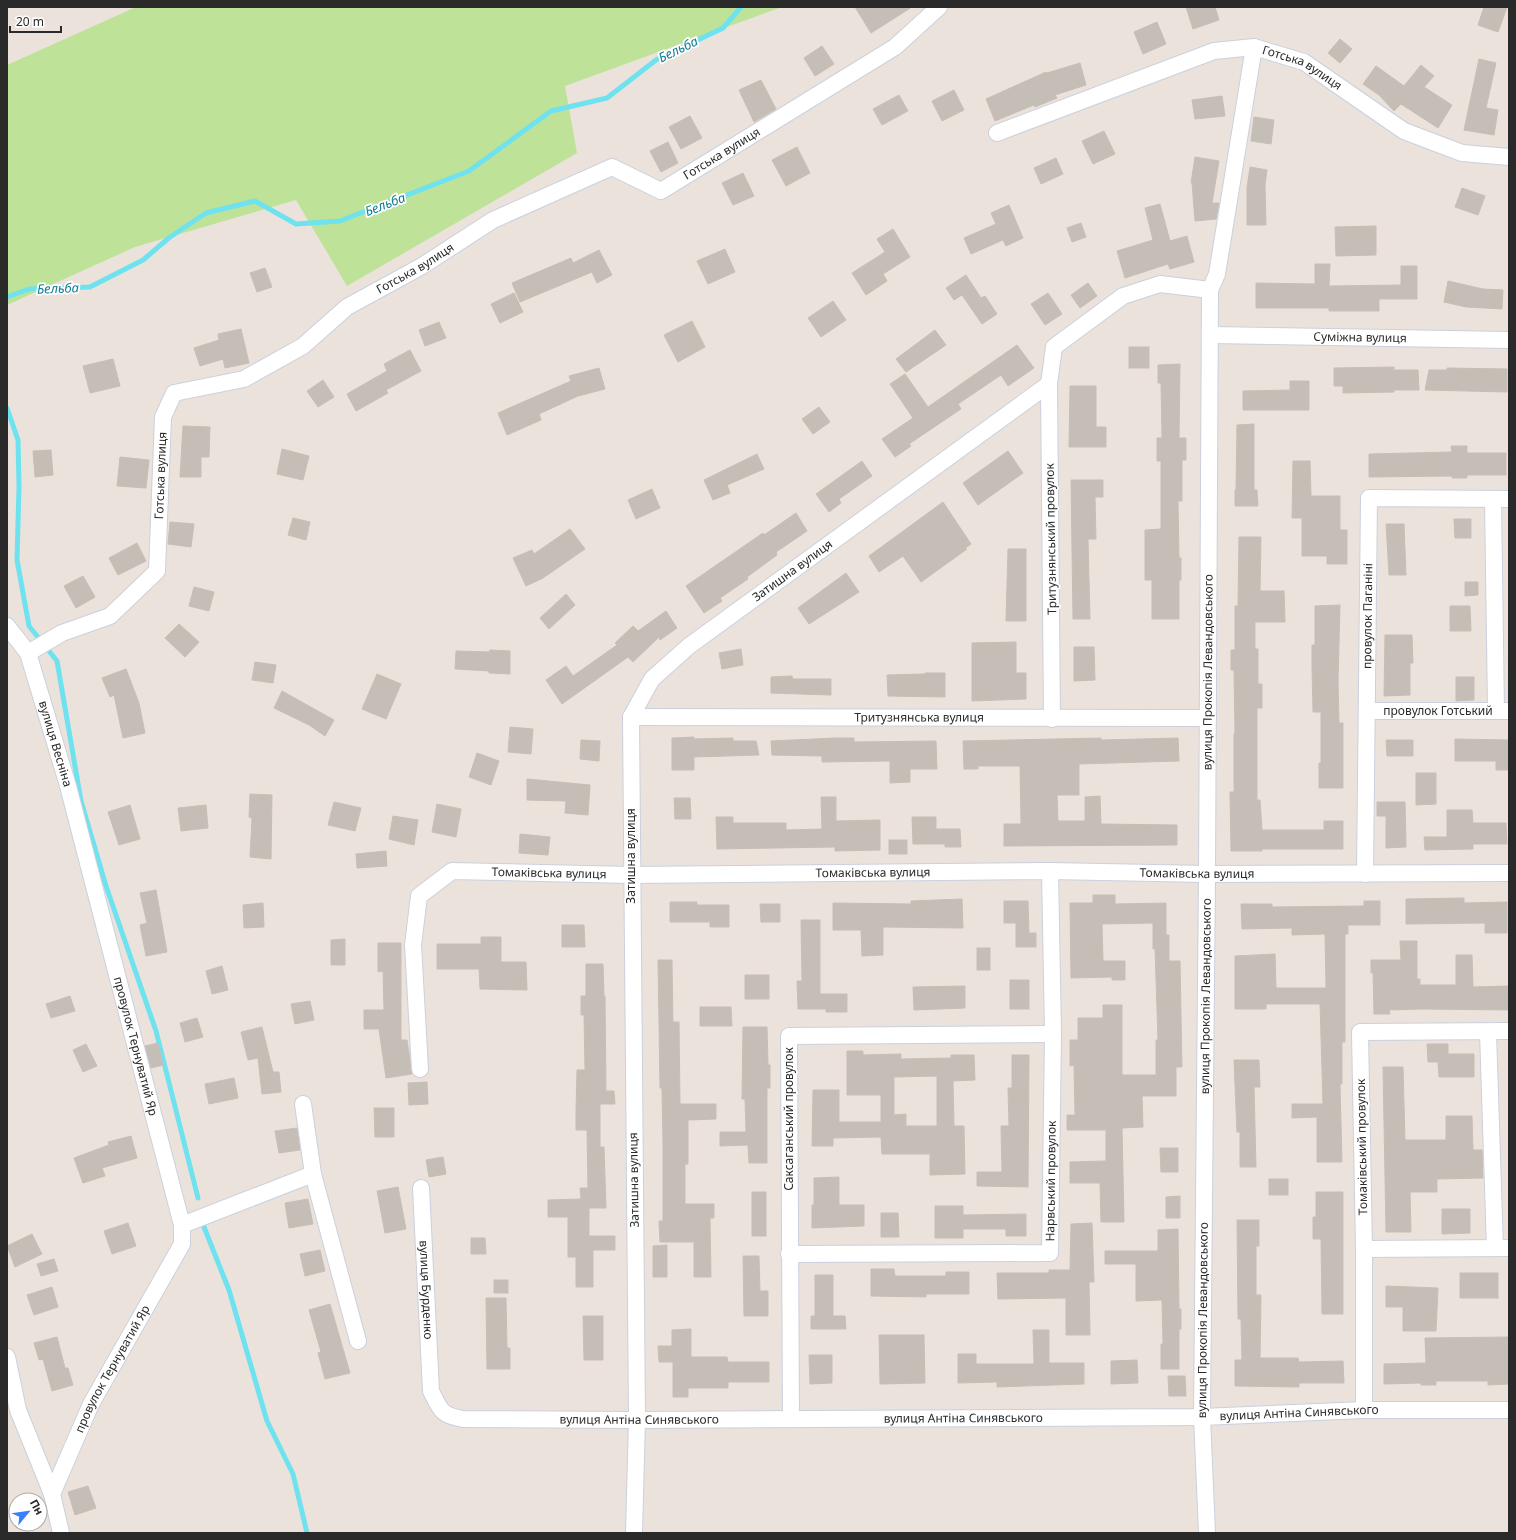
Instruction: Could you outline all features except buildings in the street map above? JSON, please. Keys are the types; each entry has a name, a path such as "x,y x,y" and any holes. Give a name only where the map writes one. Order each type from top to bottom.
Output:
{"street":[{"name":"Готська вулиця","path":"34,649 62,633 110,616 157,571 163,417 174,393 244,379 303,346 347,307 422,266 492,220 612,167 661,191 895,47 939,7"},
{"name":"Готська вулиця","path":"997,133 1214,51 1254,47 1304,62 1404,131 1462,153 1509,157"},
{"path":"1210,290 1217,274 1254,47"},
{"name":"Тритузнянський провулок","path":"1052,719 1049,384 1051,359 1054,347 1062,339 1123,296 1160,284 1210,290"},
{"name":"вулиця Прокопія Левандовського","path":"1207,1533 1202,1417 1210,290"},
{"name":"Суміжна вулиця","path":"1210,334 1509,340"},
{"name":"Затишна вулиця","path":"634,1533 637,1420 631,874 631,717 652,679 689,646 1049,384"},
{"name":"провулок Паганіні","path":"1365,874 1368,711 1369,498 1501,499"},
{"path":"1501,499 1503,711"},
{"name":"вулиця Весніна","path":"7,626 34,649 89,868"},
{"name":"провулок Готський","path":"1368,711 1503,711"},
{"name":"Тритузнянська вулиця","path":"631,717 1052,719 1208,718"},
{"name":"провулок Тернуватий Яр","path":"52,1494 91,1404 182,1244 182,1225 89,868"},
{"name":"Томаківська вулиця","path":"420,1069 413,945 419,896 452,871 631,874 1050,871 1207,874 1509,873"},
{"name":"Нарвський провулок","path":"789,1254 1050,1253 1053,1034 1050,871"},
{"name":"Томаківський провулок","path":"1364,1410 1364,1249 1360,1032 1509,1031"},
{"path":"1364,1249 1502,1248 1488,1032"},
{"name":"Саксаганський провулок","path":"791,1418 789,1036 1053,1034"},
{"path":"303,1104 312,1174 358,1341"},
{"path":"182,1225 312,1174"},
{"name":"вулиця Бурденко","path":"421,1188 431,1391"},
{"path":"7,1357 13,1410 52,1494 61,1533"},
{"name":"вулиця Антіна Синявського","path":"431,1391 438,1405 447,1416 463,1419 637,1420 1202,1417 1364,1410 1509,1410"}],"green space":[{"path":"136,7 782,7 565,86 577,153 347,286 296,200 135,247 7,305 7,65"}],"waterway":[{"name":"Бельба","path":"7,297 29,289 90,287 143,260 170,237 206,213 255,201 296,224 340,221 469,171 551,111 607,98 656,60 723,28 741,7"},
{"path":"7,408 18,440 19,487 17,560 29,626 57,661 81,801 106,886 156,1031 198,1198"},
{"path":"204,1227 229,1290 267,1421 293,1474 307,1533"}]}
